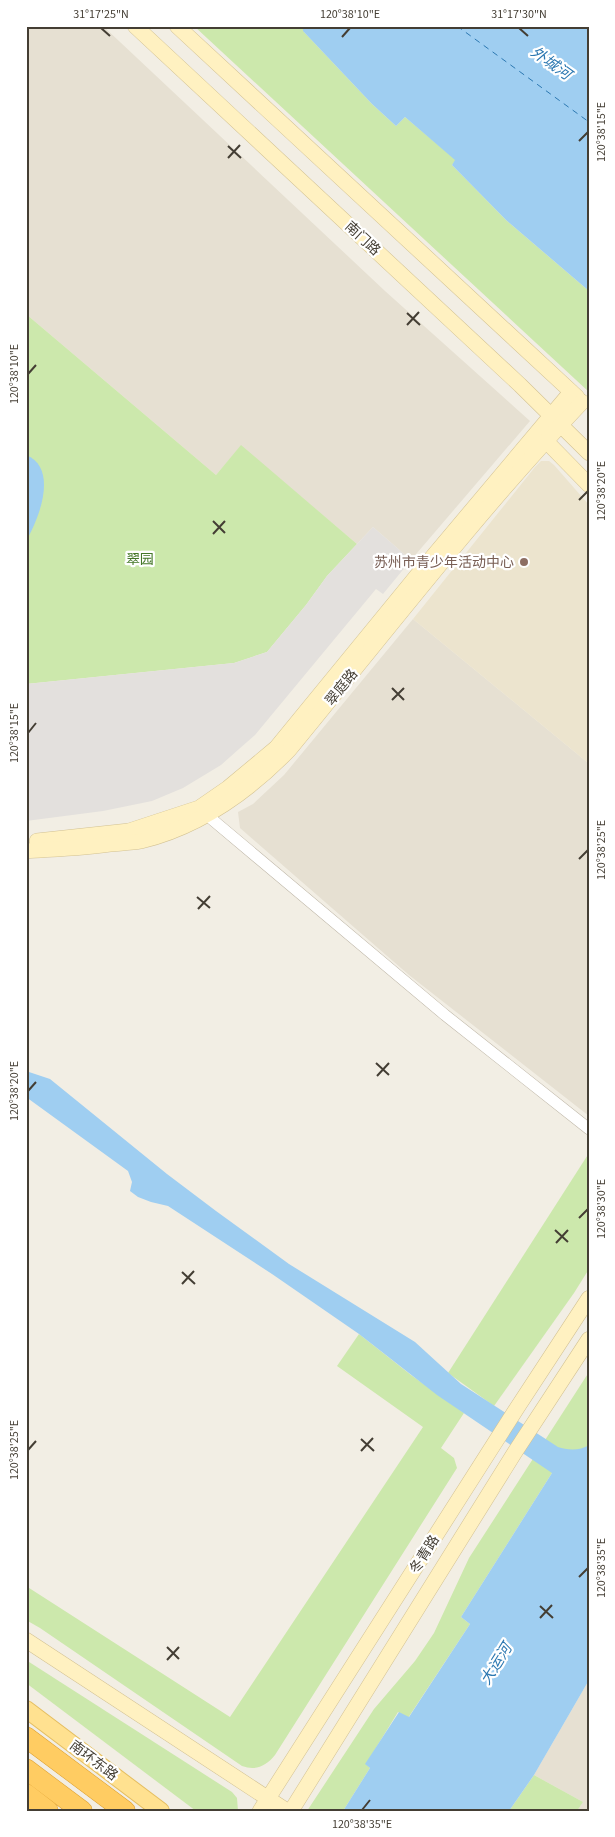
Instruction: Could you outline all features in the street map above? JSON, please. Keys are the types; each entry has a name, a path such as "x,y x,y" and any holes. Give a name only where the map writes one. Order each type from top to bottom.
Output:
{"highway":[{"path":"26,1737 125,1811"},
{"path":"26,1768 82,1811"},
{"path":"26,1794 48,1811"}],"main road":[{"name":"南门路","path":"135,26 589,453"},
{"path":"177,26 581,401"},
{"name":"翠庭路","path":"26,842 129,831 199,808 228,788 276,748 424,567 556,420 581,401"},
{"name":"翠庭路","path":"26,851 81,848 140,841 208,816 269,771 289,750 545,440 556,420"},
{"path":"545,440 589,485"},
{"name":"冬青路","path":"265,1804 589,1298"},
{"name":"冬青路","path":"292,1811 515,1452 589,1339"},
{"path":"26,1640 33,1648 265,1804 286,1811"},
{"name":"南环东路","path":"26,1709 161,1811"}],"street":[{"path":"208,816 446,1015 589,1129"}],"shaded area":[{"path":"26,26 103,26 385,291 530,421 411,560 373,527 357,544 241,446 216,475 26,314"},
{"name":"苏州市青少年活动中心","path":"541,461 549,461 554,465 589,505 587,762 413,619"},
{"path":"373,527 411,560 383,594 376,589 255,735 221,765 183,788 152,801 103,811 26,821 26,684 234,663 267,652 327,576"},
{"path":"413,619 587,762 589,761 589,1116 409,975 240,828 238,812 253,804 284,775"},
{"path":"589,1680 589,1811 577,1811 583,1802 534,1775"}],"green space":[{"path":"194,26 303,26 304,32 372,104 396,126 405,117 456,160 452,165 506,220 589,291 589,392"},
{"name":"翠园","path":"26,314 216,475 241,445 357,544 327,576 267,652 234,663 26,684"},
{"path":"589,1153 589,1269 494,1406 448,1373"},
{"path":"359,1334 464,1413 441,1448 454,1458 457,1468 275,1755 268,1762 256,1768 242,1766 26,1620 26,1586 230,1717 423,1427 337,1366"},
{"path":"589,1372 589,1445 552,1473 461,1617 470,1624 408,1718 398,1712 366,1764 370,1768 343,1811 307,1811 374,1709 415,1661 434,1633 469,1558"},
{"path":"26,1660 232,1792 237,1798 238,1811 196,1811 26,1683"},
{"path":"534,1775 583,1802 577,1811 509,1811"}],"water":[{"name":"外城河","path":"303,26 589,26 589,291 506,220 452,165 455,160 405,117 396,126 372,104 303,31"},
{"path":"26,455 36,462 42,471 44,482 40,508 26,541"},
{"name":"大运河","path":"26,1071 50,1079 167,1174 216,1211 289,1264 415,1342 461,1384 558,1447 574,1449 589,1445 589,1680 534,1775 509,1811 343,1811 370,1768 365,1764 399,1712 409,1717 470,1624 461,1617 552,1473 437,1395 359,1334 272,1274 168,1206 138,1197 130,1191 132,1182 128,1171 26,1097"}],"ferry route":[{"path":"457,26 589,122"}],"place":[{"name":"苏州市青少年活动中心","path":"524,562"}]}
